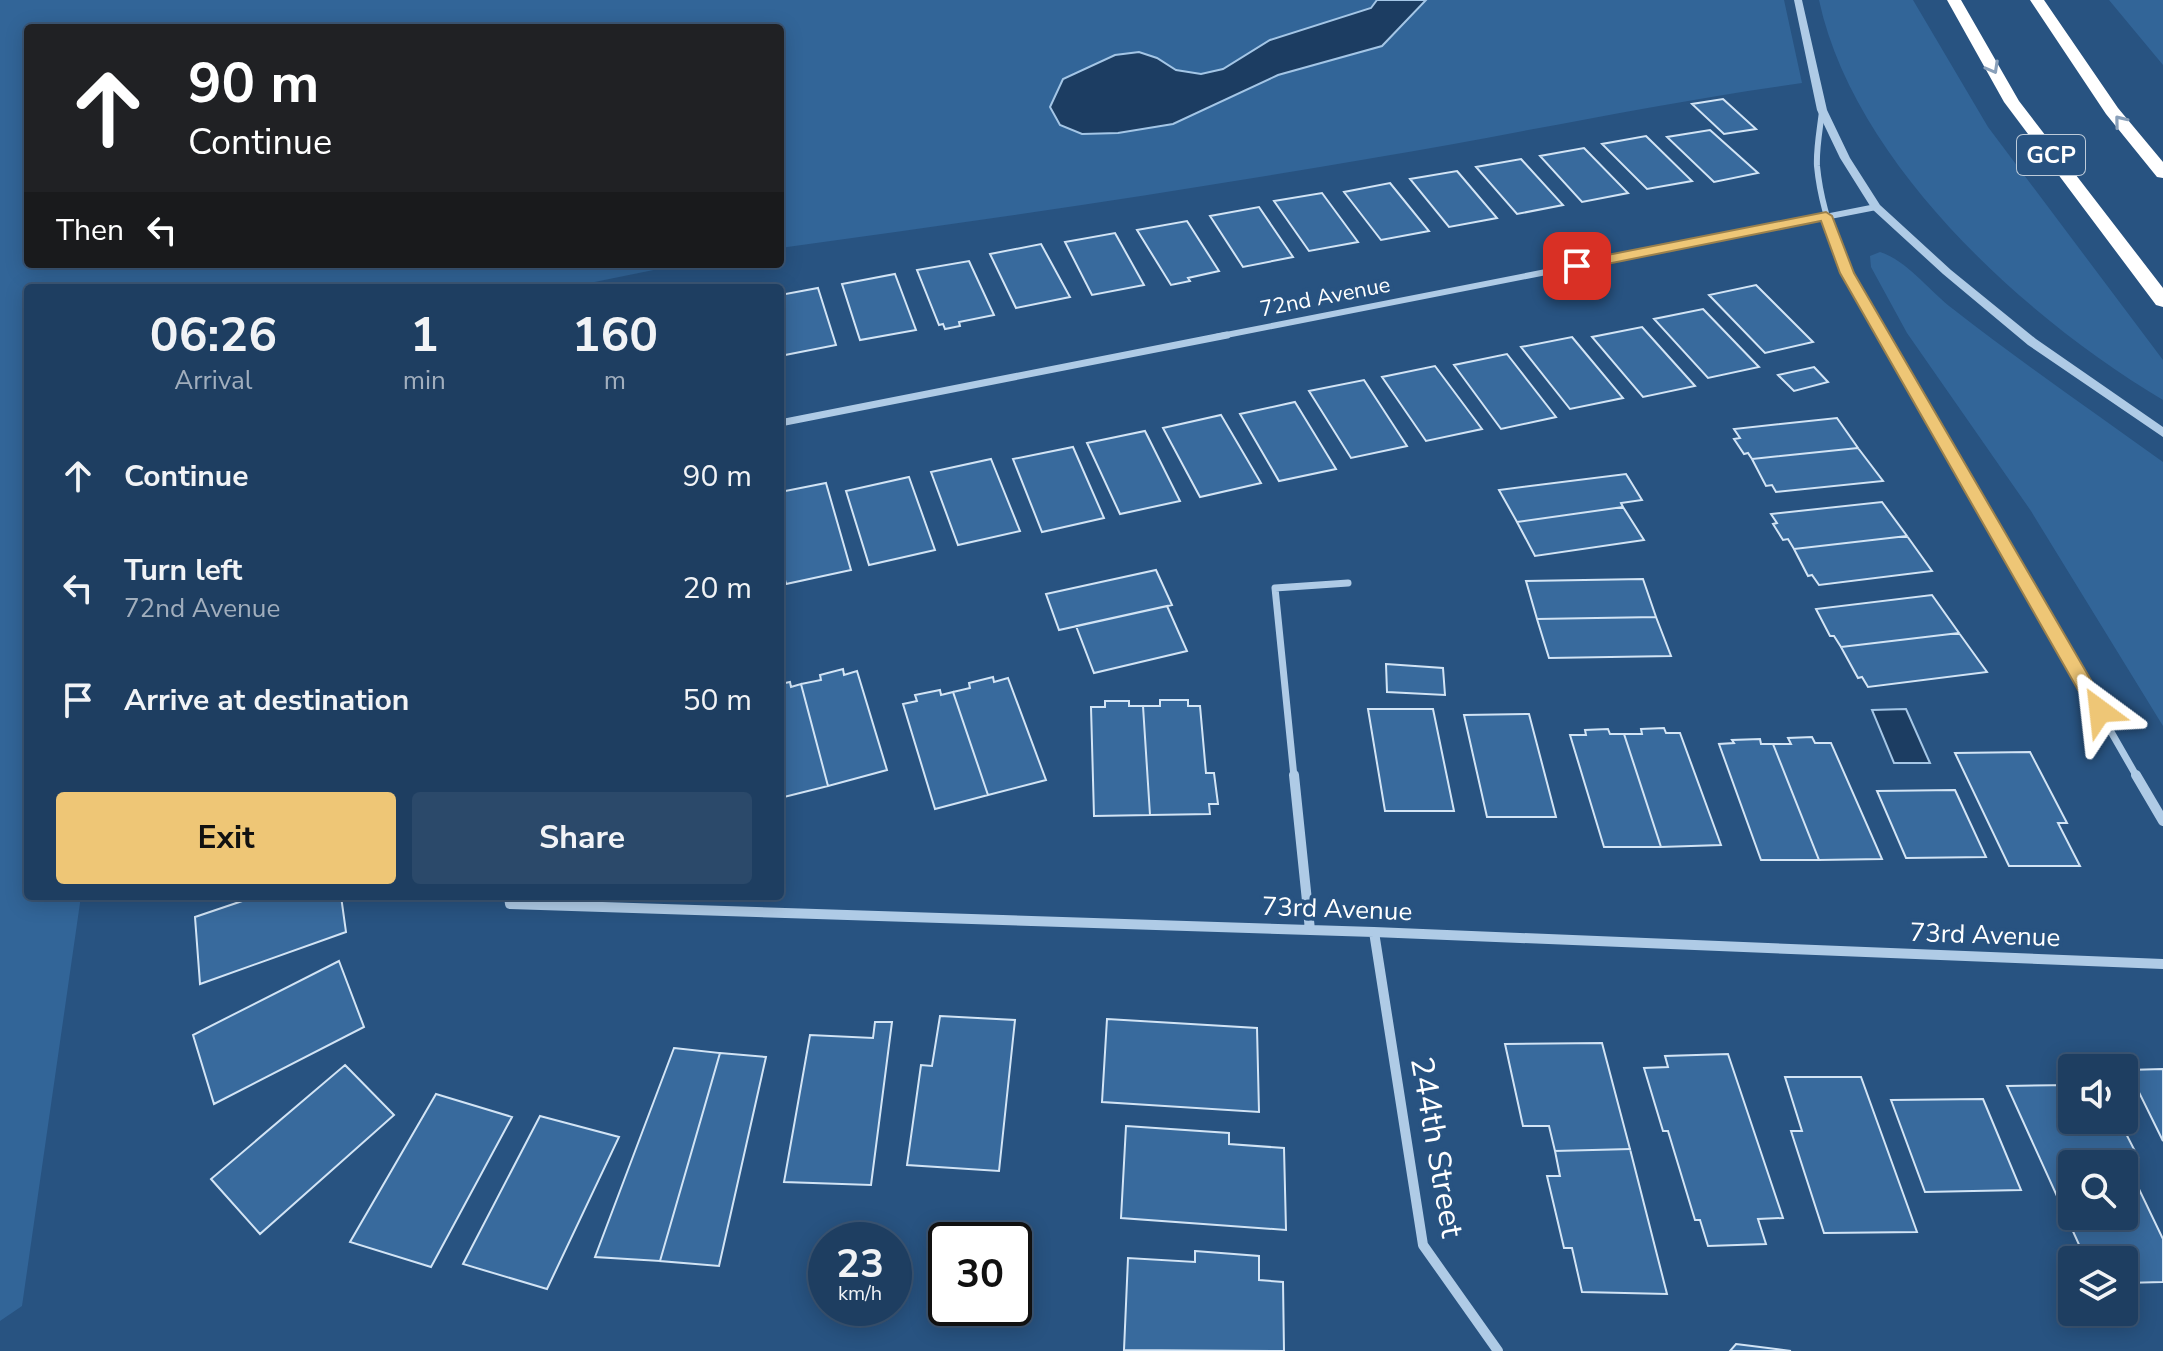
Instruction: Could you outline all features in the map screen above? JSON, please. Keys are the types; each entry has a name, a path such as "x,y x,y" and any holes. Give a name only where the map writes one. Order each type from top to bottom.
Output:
{"highway":[{"name":"GCP","path":"1954,0 2012,102 2163,301"},
{"name":"GCP","path":"2037,0 2112,111 2163,173"}],"street":[{"path":"1798,0 1822,110 1845,158 1876,207 1947,272 2032,342 2163,433"},
{"path":"1822,110 1817,164 1826,216 1847,273 2163,821"},
{"name":"72nd Avenue","path":"784,422 1876,207"},
{"path":"1310,930 1275,588 1348,583"},
{"name":"73rd Avenue","path":"509,900 2163,964"},
{"name":"244th Street","path":"1374,932 1423,1245 1498,1351"}],"shaded area":[{"path":"0,0 1784,0 1802,83 1225,183 784,247 784,24 24,24 24,268 663,268 585,284 24,284 24,900 80,900 22,1306 0,1321"},
{"path":"1377,0 1426,0 1382,46 1278,75 1173,124 1118,133 1082,134 1060,125 1050,107 1063,79 1115,55 1139,52 1157,58 1176,70 1201,74 1223,69 1270,40 1371,8"},
{"path":"1819,0 1913,0 1988,127 2163,360 2163,400 2056,326 1952,230 1907,177 1868,120 1838,61"},
{"path":"2109,0 2163,0 2163,65"},
{"path":"1880,252 1900,262 1979,329 2163,462 2163,726 2031,511 1907,333 1871,267 1870,256"},
{"path":"1906,709 1930,763 1894,763 1872,710"}],"building":[{"path":"1723,99 1756,129 1724,134 1692,104"},
{"path":"1710,130 1758,173 1714,182 1667,137"},
{"path":"1646,136 1692,181 1647,189 1602,144"},
{"path":"1584,148 1628,193 1582,202 1540,156"},
{"path":"1521,159 1563,205 1517,214 1476,167"},
{"path":"1457,171 1497,218 1449,227 1410,179"},
{"path":"1390,183 1429,231 1381,240 1344,192"},
{"path":"1322,193 1358,242 1309,251 1274,201"},
{"path":"1259,207 1293,257 1243,267 1210,216"},
{"path":"1187,221 1219,271 1171,285 1137,230"},
{"path":"1115,233 1144,285 1092,295 1065,242"},
{"path":"1041,244 1070,297 1016,308 990,254"},
{"path":"969,261 994,315 959,322 960,326 945,329 943,324 939,325 917,270"},
{"path":"895,274 916,330 860,340 842,284"},
{"path":"1756,285 1813,342 1765,353 1709,295"},
{"path":"818,288 836,345 784,355 784,294"},
{"path":"1703,309 1759,367 1708,378 1654,319"},
{"path":"1642,327 1695,386 1643,397 1592,337"},
{"path":"1572,337 1623,398 1570,409 1521,347"},
{"path":"1507,354 1556,417 1501,429 1454,365"},
{"path":"1435,366 1482,429 1426,441 1382,377"},
{"path":"1814,367 1828,382 1794,391 1778,375"},
{"path":"1364,380 1407,446 1351,458 1309,391"},
{"path":"1295,402 1336,469 1279,481 1240,414"},
{"path":"1221,415 1261,483 1200,497 1163,428"},
{"path":"1837,418 1858,448 1752,459 1748,453 1744,454 1734,439 1740,438 1734,429"},
{"path":"1145,431 1180,501 1120,514 1087,443"},
{"path":"1073,447 1104,518 1042,532 1013,459"},
{"path":"1858,448 1883,481 1776,492 1772,485 1766,486 1752,459"},
{"path":"991,459 1020,531 958,545 931,472"},
{"path":"1626,474 1642,500 1621,503 1623,507 1517,522 1499,490"},
{"path":"909,477 935,550 869,565 846,491"},
{"path":"826,483 851,570 786,584 784,491"},
{"path":"1882,502 1907,536 1794,549 1788,539 1783,540 1771,514"},
{"path":"1623,507 1644,540 1535,556 1517,522"},
{"path":"1907,536 1932,571 1819,585 1812,575 1808,576 1794,549"},
{"path":"1156,570 1172,605 1059,630 1046,594"},
{"path":"1643,579 1656,617 1537,619 1526,581"},
{"path":"1932,595 1959,633 1841,647 1834,636 1830,636 1816,609"},
{"path":"1167,606 1187,651 1094,673 1076,626"},
{"path":"1656,617 1671,656 1549,658 1537,619"},
{"path":"1959,633 1987,672 1868,687 1862,677 1858,678 1841,647"},
{"path":"1386,664 1443,668 1445,695 1387,692"},
{"path":"843,669 844,675 857,671 887,770 828,786 801,684 821,680 820,675"},
{"path":"993,677 994,682 1008,678 1046,780 988,795 953,692 970,688 969,683"},
{"path":"790,682 791,687 801,684 828,786 784,797 784,683"},
{"path":"940,690 941,695 953,692 988,795 935,809 903,704 917,701 915,695"},
{"path":"1160,700 1188,700 1188,706 1200,706 1206,773 1214,773 1218,804 1209,804 1210,814 1150,815 1143,706 1160,706"},
{"path":"1105,701 1129,701 1129,706 1143,706 1150,815 1094,816 1091,707 1105,707"},
{"path":"1368,709 1433,709 1454,811 1385,811"},
{"path":"1529,714 1556,817 1487,817 1464,715"},
{"path":"1664,728 1666,733 1680,733 1721,845 1661,847 1624,734 1642,734 1641,729"},
{"path":"1608,729 1610,734 1624,734 1661,847 1604,847 1570,735 1586,735 1585,730"},
{"path":"1812,737 1815,743 1831,743 1882,859 1819,860 1773,744 1791,744 1788,738"},
{"path":"1760,739 1761,744 1773,744 1819,860 1761,860 1719,744"},
{"path":"2030,752 2067,823 2058,823 2080,866 2009,866 1955,753"},
{"path":"1955,790 1986,857 1906,858 1877,791"},
{"path":"245,900 342,900 346,932 200,984 195,917"},
{"path":"339,961 364,1027 214,1104 193,1035"},
{"path":"940,1016 1015,1020 999,1171 907,1165 921,1065 932,1066"},
{"path":"1107,1019 1257,1028 1259,1112 1102,1102"},
{"path":"875,1022 892,1022 871,1185 784,1182 810,1035 873,1038"},
{"path":"1602,1043 1630,1149 1555,1151 1549,1126 1523,1126 1505,1044"},
{"path":"674,1048 720,1053 660,1261 595,1257"},
{"path":"720,1053 766,1057 719,1266 660,1261"},
{"path":"1728,1054 1783,1218 1758,1219 1766,1244 1708,1246 1700,1220 1695,1220 1668,1131 1663,1131 1644,1068 1668,1067 1665,1056"},
{"path":"345,1065 394,1115 260,1234 211,1179"},
{"path":"2163,1069 2163,1141 2138,1090 2138,1070"},
{"path":"1785,1077 1861,1077 1917,1232 1824,1233 1791,1131 1802,1131"},
{"path":"2058,1085 2058,1134 2126,1134 2134,1150 2058,1150 2058,1198 2007,1086"},
{"path":"436,1094 512,1117 431,1267 350,1242"},
{"path":"1983,1099 2021,1190 1925,1192 1891,1100"},
{"path":"540,1116 619,1137 547,1289 463,1264"},
{"path":"1126,1126 1229,1133 1229,1144 1284,1148 1286,1230 1121,1218"},
{"path":"1630,1149 1667,1294 1582,1292 1572,1248 1564,1248 1547,1176 1560,1176 1555,1151"},
{"path":"2138,1187 2163,1239 2163,1282 2138,1283 2138,1246 2080,1246 2072,1230 2138,1230"},
{"path":"1195,1251 1259,1256 1259,1280 1283,1282 1284,1351 1124,1350 1128,1258 1195,1262"},
{"path":"1736,1344 1791,1351 1730,1351"}],"route":[{"path":"1577,266 1826,216 1847,273 2100,711"}]}
